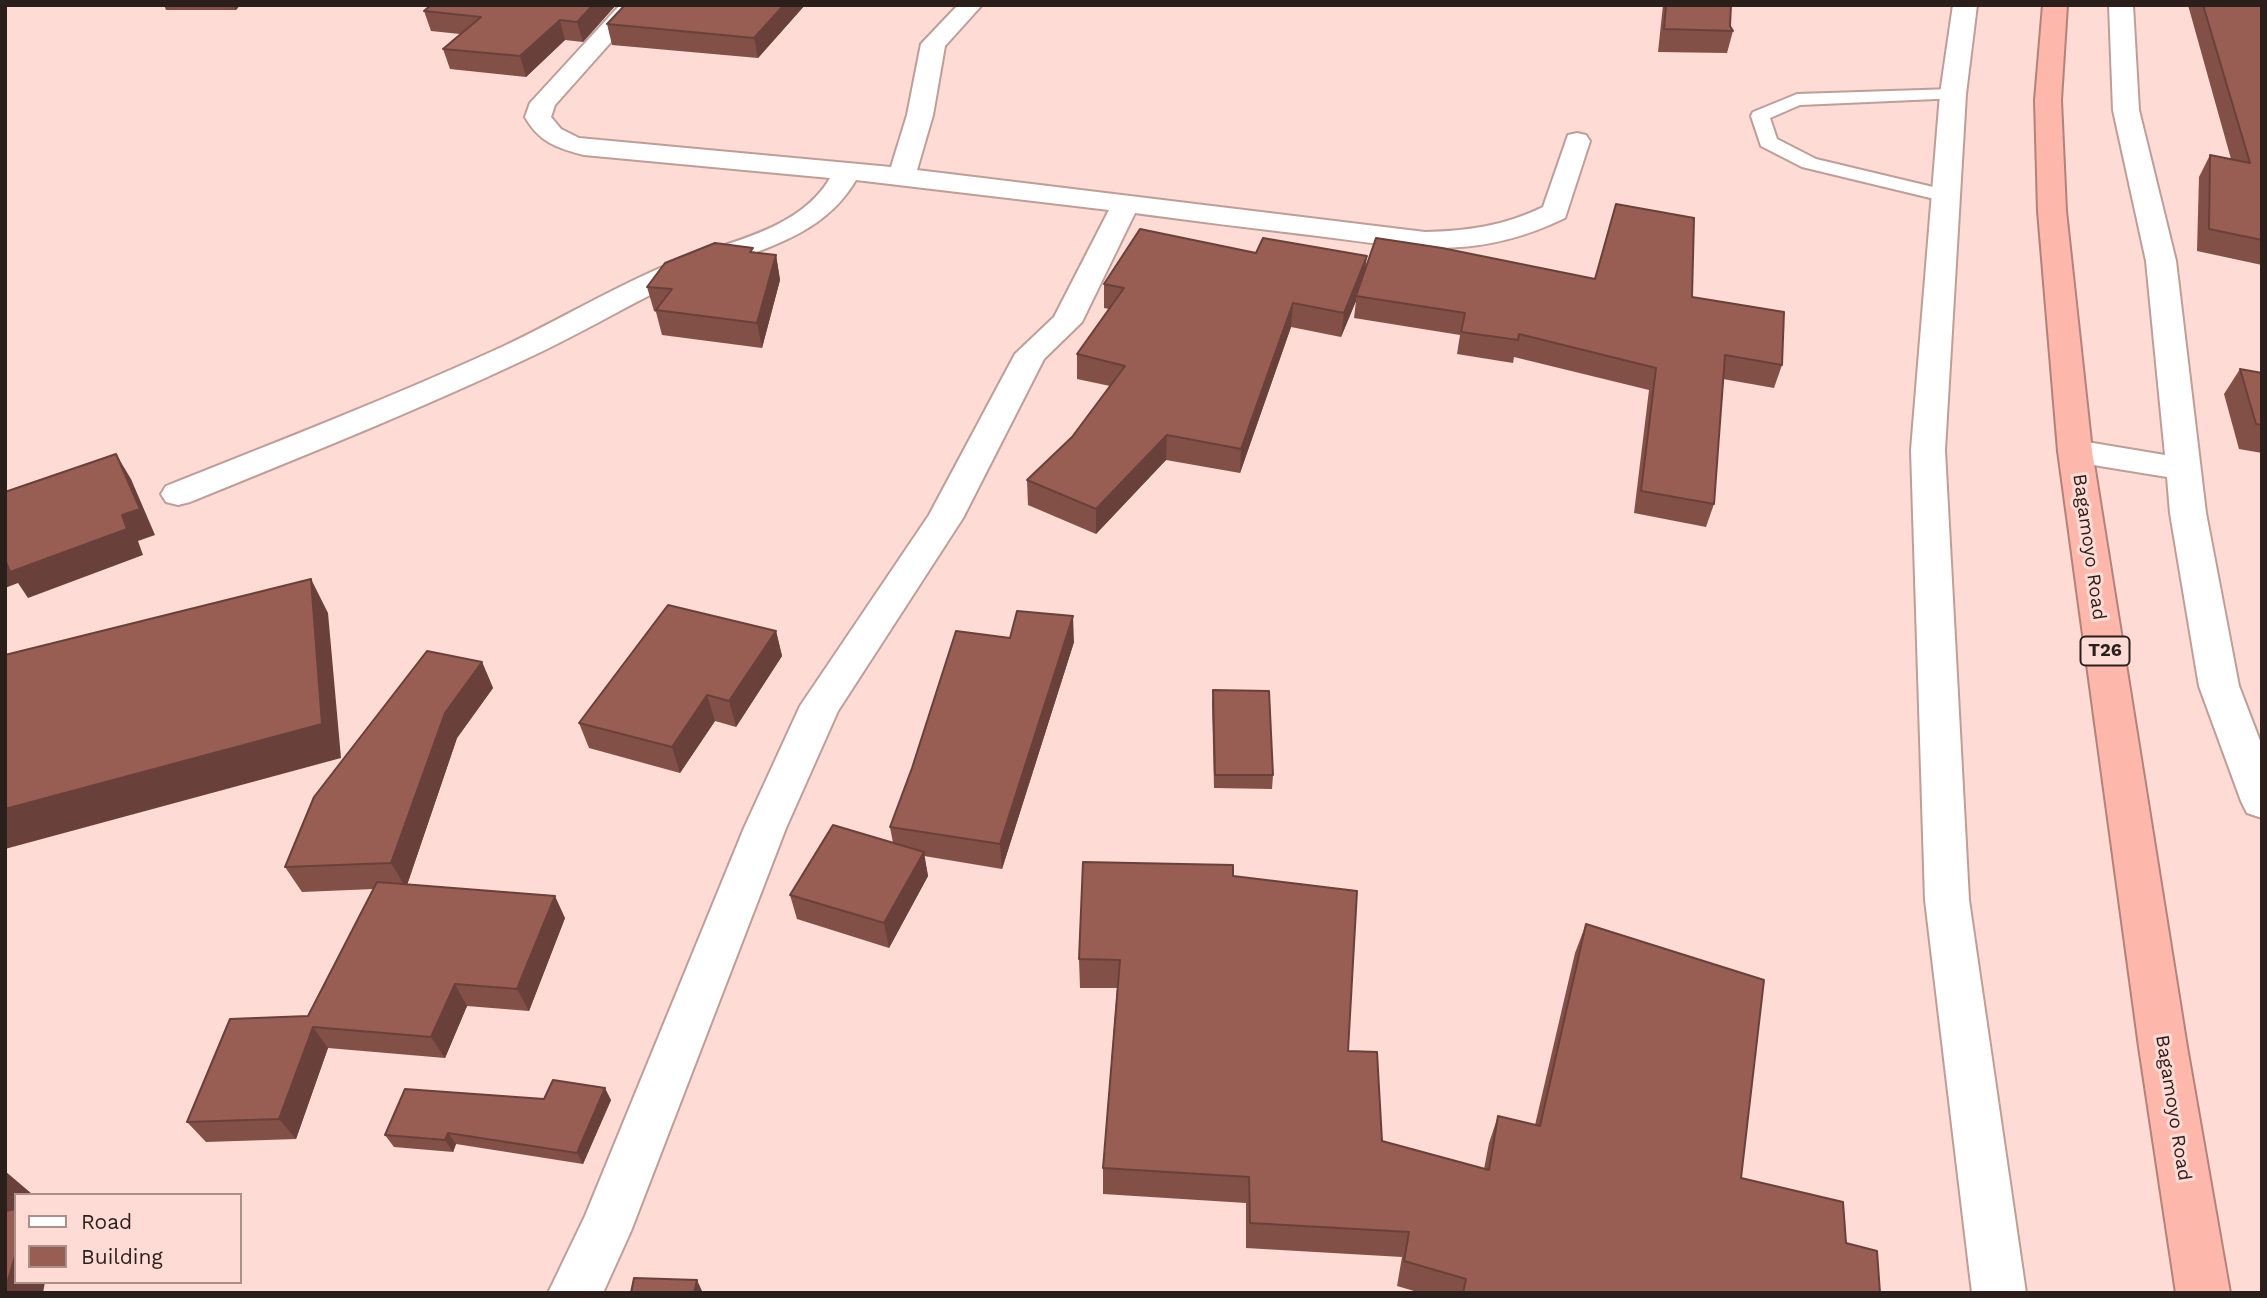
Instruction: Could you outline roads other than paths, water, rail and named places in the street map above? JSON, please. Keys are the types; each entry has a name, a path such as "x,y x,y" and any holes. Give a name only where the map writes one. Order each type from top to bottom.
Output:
{"highway":[{"name":"Bagamoyo Road","path":"2055,5 2048,100 2052,211 2075,451 2163,1047 2203,1293"}],"street":[{"path":"633,5 543,103 538,117 544,130 559,141 584,147 902,176 1425,241 1476,239 1521,229 1555,212 1577,141"},
{"path":"902,176 920,115 933,44 971,5"},
{"path":"1965,5 1953,94 1928,450 1947,900 1999,1293"},
{"path":"2121,5 2126,110 2161,261 2188,513 2219,686 2262,801"},
{"path":"178,494 485,366 564,330 670,274 766,240 803,220 825,204 836,192 847,171"},
{"path":"575,1293 605,1231 765,828 820,706 945,518 1031,354 1067,322 1126,204"},
{"path":"2075,451 2183,469"}],"lane":[{"path":"1947,196 1809,163 1768,142 1760,116 1797,100 1953,94"}]}
